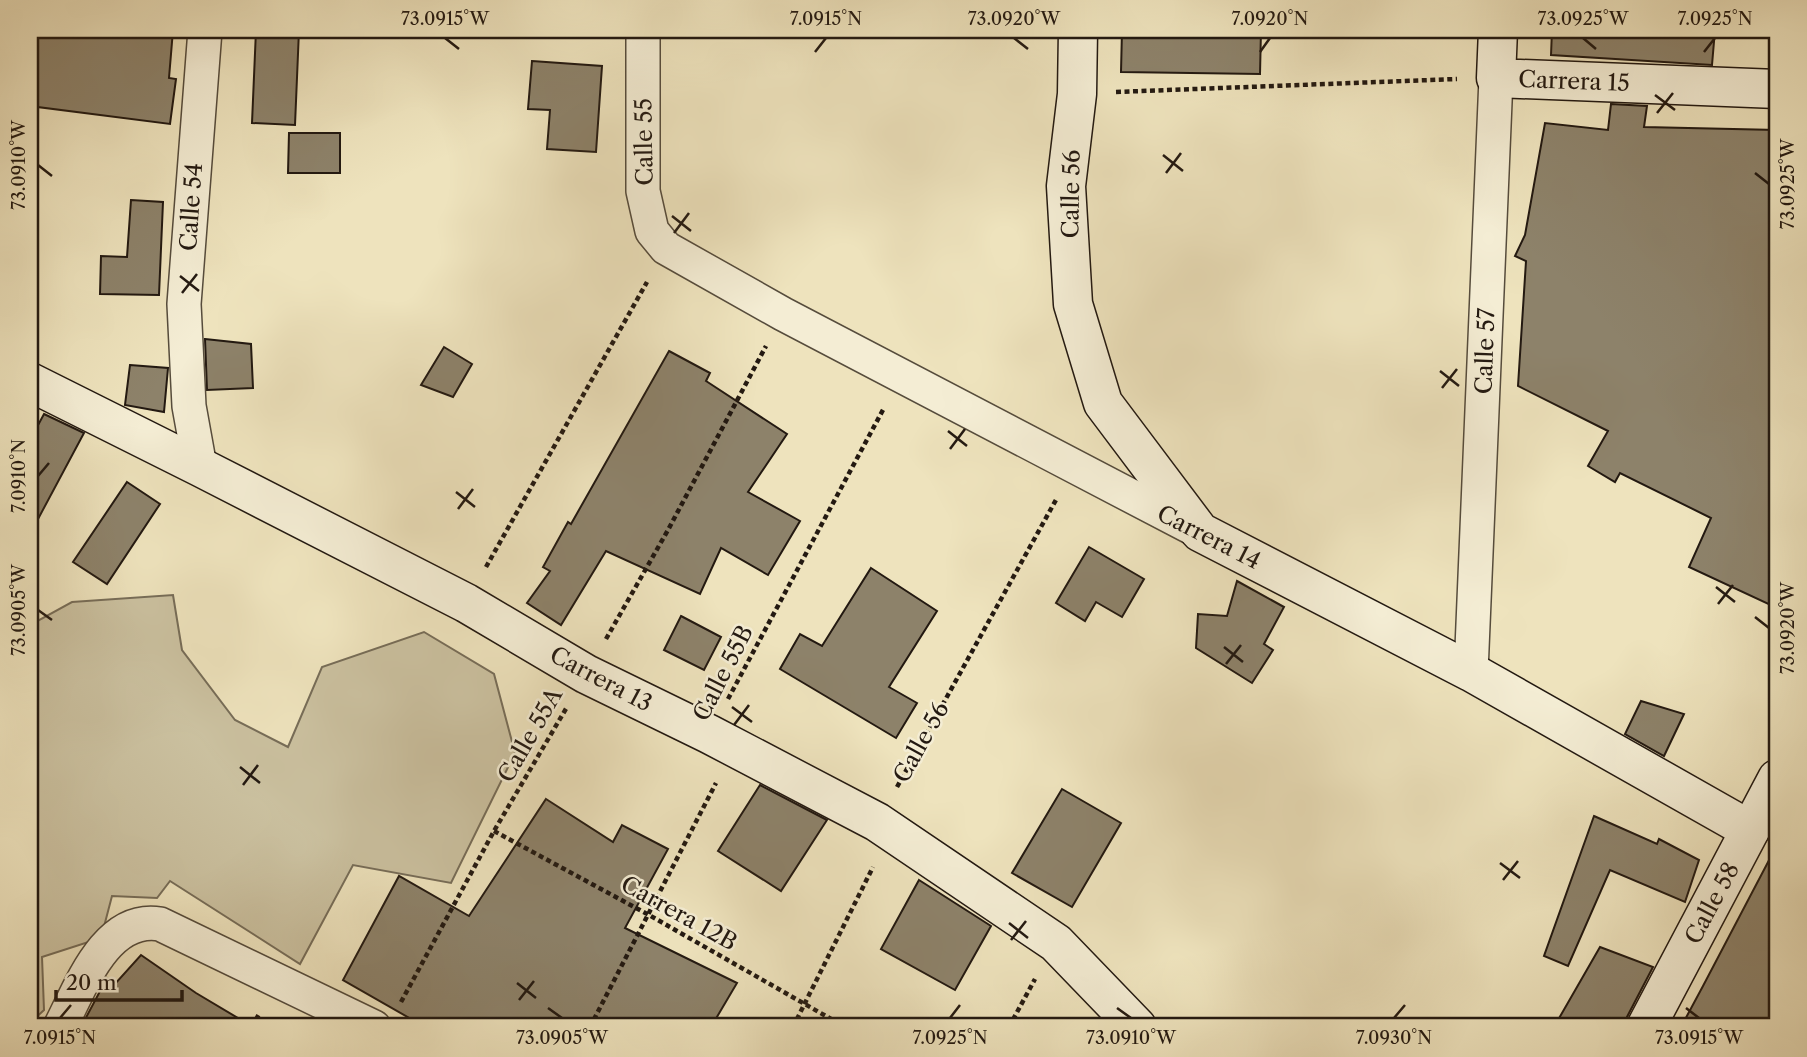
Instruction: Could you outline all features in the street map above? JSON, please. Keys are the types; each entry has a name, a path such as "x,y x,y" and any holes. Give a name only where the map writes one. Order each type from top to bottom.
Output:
{"street":[{"name":"Calle 54","path":"200,467 189,406 184,304 205,30"},
{"name":"Calle 55","path":"643,30 643,191 652,231 666,248"},
{"name":"Calle 56","path":"1078,30 1077,94 1066,186 1073,304 1103,403 1200,532"},
{"name":"Calle 57","path":"1471,672 1498,30"},
{"name":"Carrera 15","path":"1496,78 1777,89"},
{"name":"Carrera 14","path":"666,248 783,314 1471,672 1750,830"},
{"name":"Carrera 13","path":"30,382 466,603 586,674 709,734 877,822 1056,943 1137,1027"},
{"name":"Calle 58","path":"1646,1027 1777,779"},
{"path":"60,1027 95,960 108,943 124,930 142,923 160,924 374,1027"}],"path":[{"path":"1077,94 1496,78"},
{"path":"466,603 666,248"},
{"name":"Calle 55A","path":"401,1003 494,831 668,530 783,314"},
{"name":"Calle 55B","path":"590,1027 722,773 723,765 709,734 901,376"},
{"name":"Calle 56","path":"793,1027 877,859 877,822 1075,467"},
{"name":"Carrera 12B","path":"494,831 649,915 845,1027"},
{"path":"1009,1027 1056,943"}],"shaded area":[{"path":"173,595 182,650 235,720 288,747 322,667 424,632 494,674 515,753 451,883 353,865 300,964 170,881 157,898 112,896 101,938 42,957 44,1010 30,1023 30,625 72,602"}],"building":[{"path":"30,30 173,30 169,78 176,79 170,124 30,106"},
{"path":"256,30 299,30 295,125 252,123"},
{"path":"1122,30 1261,30 1260,74 1121,72"},
{"path":"1552,30 1715,30 1712,65 1551,55"},
{"path":"532,61 602,66 596,152 547,149 550,110 528,109"},
{"path":"1611,104 1647,106 1644,127 1777,130 1777,608 1689,567 1711,518 1620,473 1615,482 1588,466 1608,431 1518,386 1526,261 1515,256 1525,235 1545,123 1608,130"},
{"path":"289,133 340,133 340,173 288,173"},
{"path":"131,200 163,202 159,295 100,294 101,256 127,257"},
{"path":"205,339 251,344 253,388 207,390"},
{"path":"444,347 472,364 453,397 421,385"},
{"path":"669,351 710,373 706,381 787,434 748,492 800,521 768,575 721,548 700,594 606,551 561,625 527,603 550,571 543,567 568,522 571,524"},
{"path":"130,365 168,368 164,412 125,405"},
{"path":"44,414 84,433 30,534 30,440"},
{"path":"127,482 160,504 107,584 73,562"},
{"path":"1089,547 1144,579 1122,617 1096,602 1085,621 1056,603"},
{"path":"871,568 937,611 889,687 917,703 896,738 780,669 800,634 822,646"},
{"path":"1237,581 1284,607 1264,644 1273,650 1252,683 1196,648 1198,614 1227,616"},
{"path":"681,616 721,637 704,670 664,650"},
{"path":"1641,701 1684,714 1664,756 1625,734"},
{"path":"760,785 827,820 781,891 718,851"},
{"path":"1062,789 1121,823 1072,907 1012,873"},
{"path":"546,799 613,842 622,825 668,849 625,928 737,983 711,1027 425,1027 343,980 399,876 469,916"},
{"path":"1594,816 1657,844 1659,839 1699,860 1685,902 1610,870 1568,966 1544,956"},
{"path":"1777,845 1777,1027 1681,1027 1703,986"},
{"path":"919,880 991,926 955,990 881,949"},
{"path":"1600,947 1653,967 1624,1027 1554,1027"},
{"path":"141,955 196,993 253,1027 81,1027 107,978 115,984"}]}
